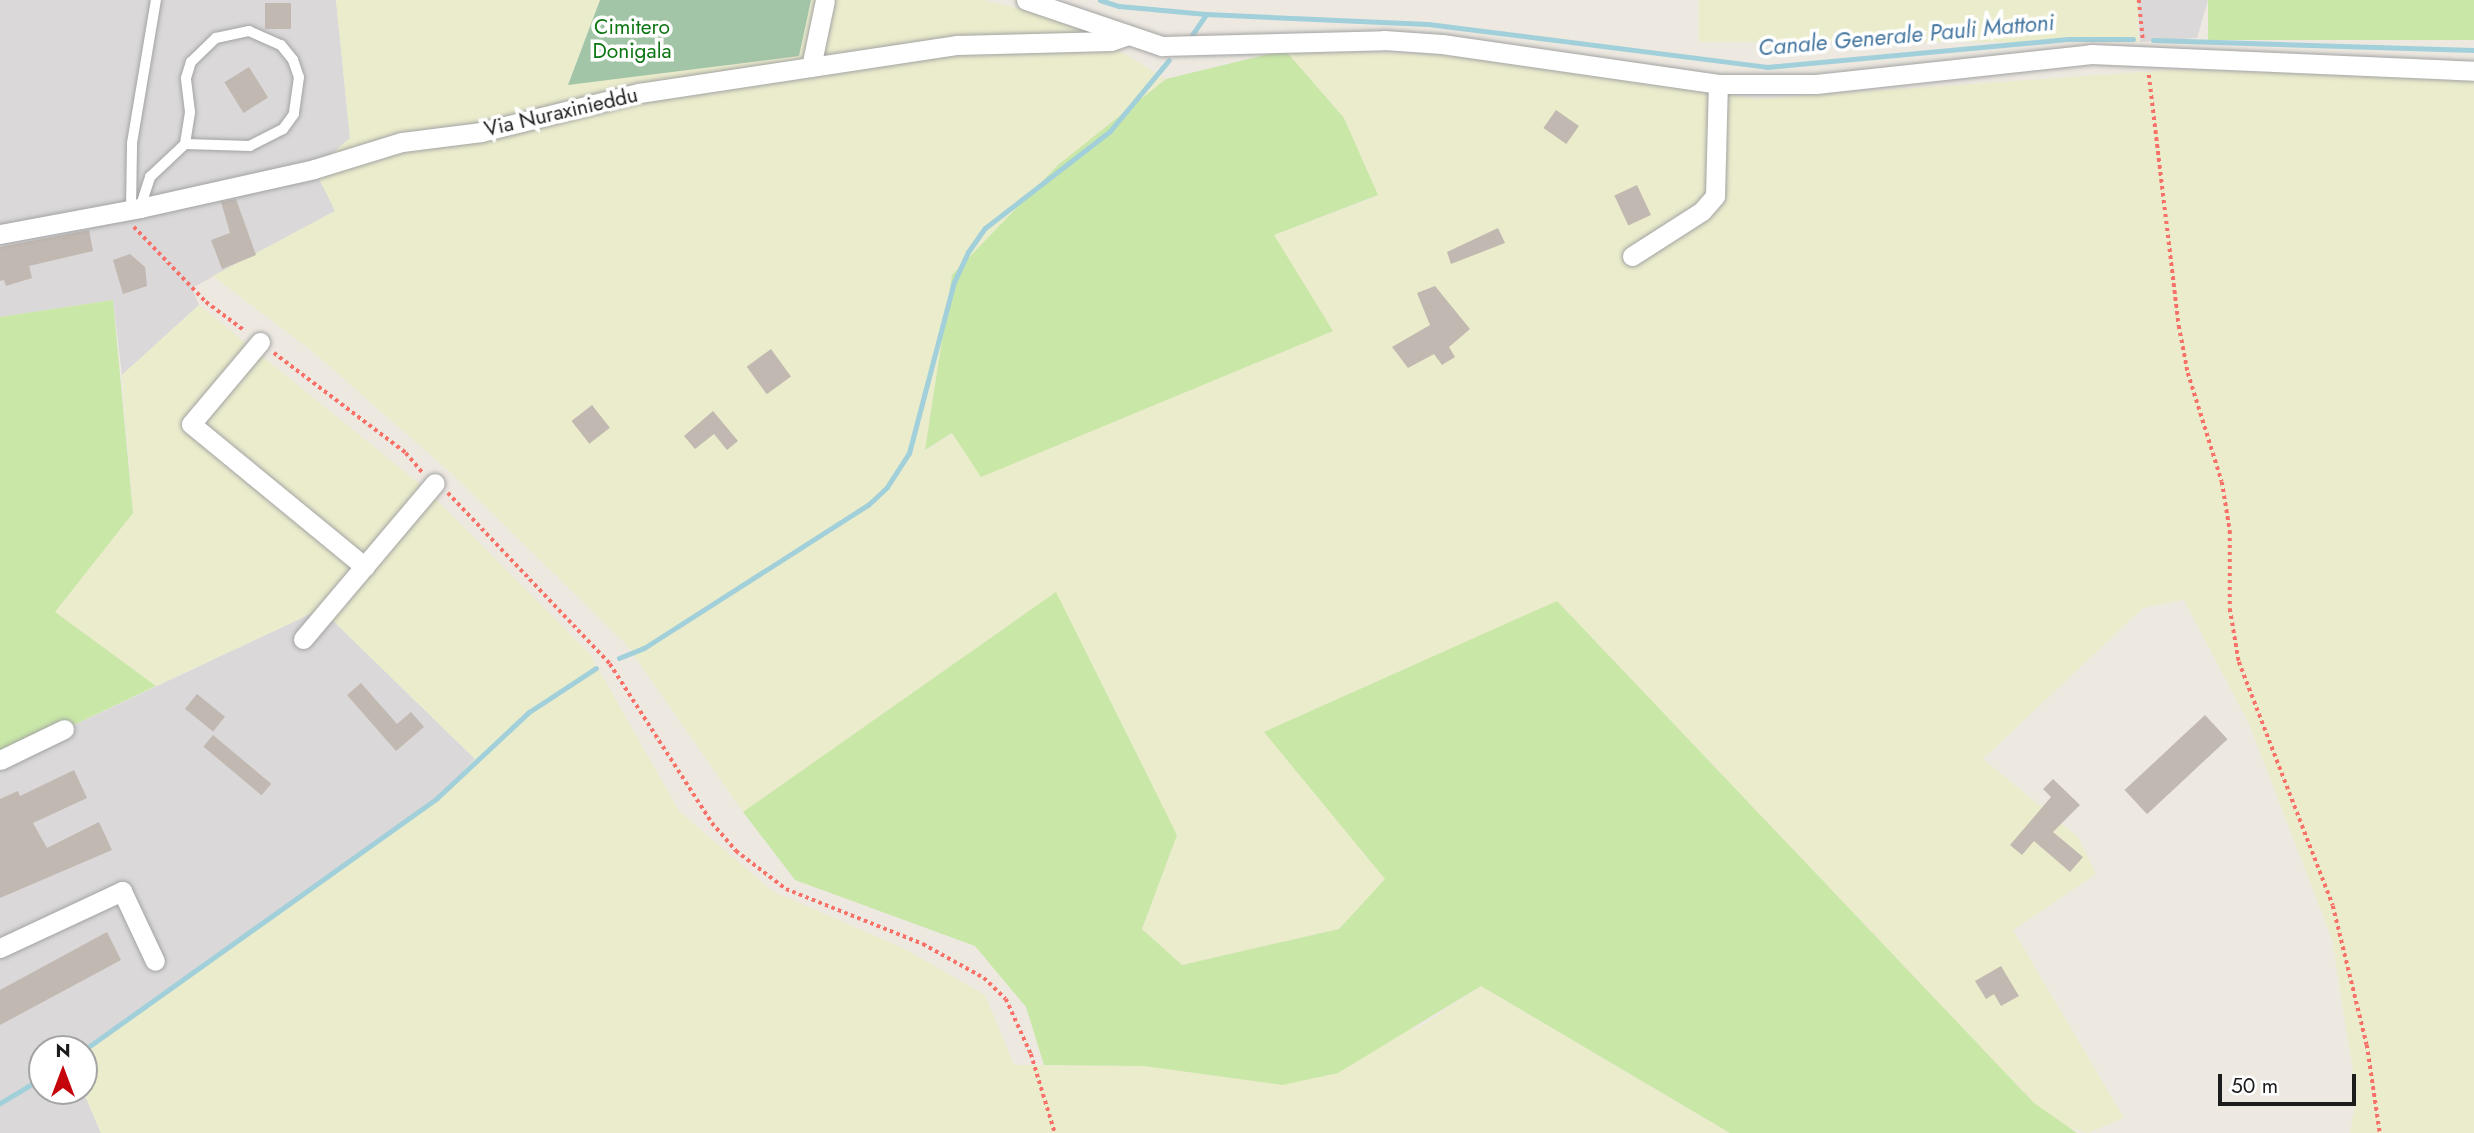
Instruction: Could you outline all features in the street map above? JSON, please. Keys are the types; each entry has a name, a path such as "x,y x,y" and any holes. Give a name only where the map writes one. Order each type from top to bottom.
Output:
{"street":[{"path":"811,67 824,0"},
{"path":"1026,0 1162,47 1185,48 1308,39 1442,44 1718,84 1816,84 2050,56 2145,55 2474,71"},
{"name":"Via Nuraxinieddu","path":"0,234 131,210 314,169 402,142 481,132 639,93 957,45 1111,41 1128,35"},
{"path":"1632,256 1650,236 1702,211 1715,196 1718,84"},
{"path":"260,342 191,424 365,567"},
{"path":"303,639 435,483"},
{"path":"0,760 64,729"},
{"path":"0,948 122,891 155,961"}],"lane":[{"path":"131,210 132,143 156,0"},
{"path":"131,210 150,177 185,144 190,112 186,78 201,48 232,32 249,31 281,45 293,60 300,87 294,114 283,130 250,146 185,144"}],"path":[{"path":"2139,0 2179,326 2188,373 2222,482 2230,531 2231,608 2239,662 2333,906 2367,1045 2380,1133"},
{"path":"131,210 157,256 206,302 406,453 435,483 469,510 610,664 712,823 736,850 786,889 923,944 984,978 1006,999 1031,1054 1055,1133"}],"shaded area":[{"path":"0,0 336,0 350,138 335,211 192,288 199,305 122,375 113,300 0,317"},
{"path":"2138,0 2208,0 2197,38 2140,42"},
{"path":"321,609 475,759 437,798 98,1040 98,1035 28,1035 28,1105 89,1105 101,1133 0,1133 0,760"}],"green space":[{"path":"336,0 600,0 568,84 798,56 811,0 981,0 1065,18 1166,79 1058,165 952,275 926,450 1274,235 1378,196 1344,118 1285,50 1473,56 1758,99 2171,70 2474,76 2474,1133 2350,1133 2357,1097 2332,939 2249,724 2184,600 2143,608 1983,759 2078,837 2096,874 2013,930 2124,1118 2088,1133 2064,1126 2034,1103 1557,601 1265,732 1385,879 1339,929 1182,965 1142,929 1177,835 1055,593 743,812 626,644 449,471 312,351 213,276 335,211 314,169 350,138"},
{"name":"Cimitero Donigala","path":"600,0 811,0 799,56 568,85"},
{"path":"1699,0 2138,0 2138,42 1699,42"},
{"path":"2208,0 2474,0 2474,40 2208,40"},
{"path":"1285,50 1344,118 1378,195 1274,235 1333,331 981,477 952,433 925,450 952,275 1058,165 1166,79"},
{"path":"113,300 133,513 55,612 156,686 0,760 0,317"},
{"path":"199,305 426,489 590,654 679,811 772,891 903,948 985,995 1014,1065 1144,1066 1418,1028 1481,986 1730,1133 101,1133 89,1105 98,1105 98,1040 437,798 475,759 321,609 156,686 55,612 133,513 122,375"},
{"path":"1056,592 1177,835 1142,929 1182,965 1339,929 1385,879 1264,732 1557,601 2034,1103 2077,1133 1730,1133 1481,986 1338,1073 1282,1085 1144,1066 1044,1065 1026,1007 975,946 795,880 743,812"}],"building":[{"path":"265,3 291,3 291,29 265,29"},
{"path":"249,67 268,98 243,113 224,82"},
{"path":"1556,110 1579,126 1566,144 1543,128"},
{"path":"1637,185 1651,215 1628,225 1614,196"},
{"path":"236,199 256,255 222,269 211,240 230,233 221,202"},
{"path":"1498,228 1505,243 1451,264 1447,252"},
{"path":"89,230 93,251 29,266 32,278 6,286 4,280 0,281 0,247"},
{"path":"130,254 145,267 147,286 123,294 113,260"},
{"path":"1435,286 1470,329 1449,347 1455,357 1442,365 1434,354 1408,368 1392,347 1430,325 1417,293"},
{"path":"771,349 791,377 767,394 747,367"},
{"path":"592,405 610,428 589,444 572,421"},
{"path":"713,411 738,441 727,450 714,434 695,449 684,436"},
{"path":"361,683 397,724 411,712 424,727 396,751 347,695"},
{"path":"197,694 225,717 213,731 185,709"},
{"path":"2205,715 2228,739 2147,814 2125,790"},
{"path":"213,735 271,784 262,795 203,746"},
{"path":"74,770 87,798 33,823 47,848 99,822 112,850 0,898 0,799 18,791 20,796"},
{"path":"2053,779 2080,805 2053,832 2083,857 2070,872 2034,841 2022,855 2010,845 2051,797 2043,789"},
{"path":"107,932 121,960 0,1025 0,990"},
{"path":"2001,966 2019,996 2001,1006 1994,994 1986,999 1975,981"}],"waterway":[{"name":"Canale Generale Pauli Mattoni","path":"1100,0 1119,6 1206,14 1428,24 1767,67 2068,39 2133,39"},
{"name":"Canale Generale Pauli Mattoni","path":"1192,35 1206,14"},
{"name":"Canale Generale Pauli Mattoni","path":"2153,40 2474,50"},
{"name":"Canale Generale Pauli Mattoni","path":"619,658 644,648 868,505 887,487 909,453 954,282 968,252 985,228 1110,131 1169,60"},
{"path":"98,1040 437,798 529,712 596,668"},
{"path":"0,1103 28,1086"}]}
